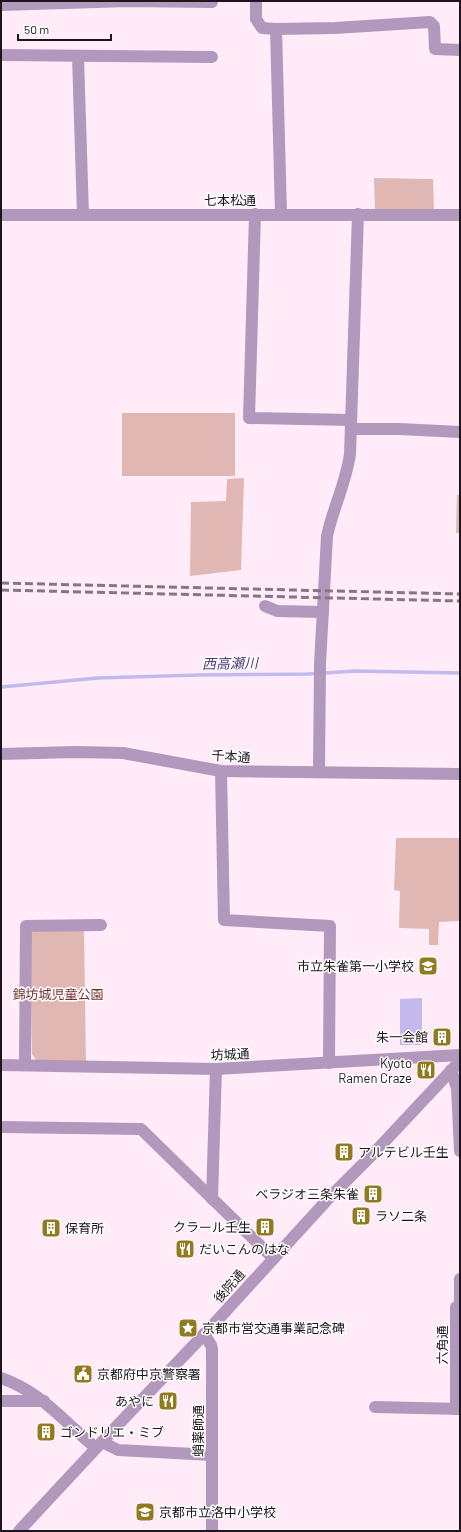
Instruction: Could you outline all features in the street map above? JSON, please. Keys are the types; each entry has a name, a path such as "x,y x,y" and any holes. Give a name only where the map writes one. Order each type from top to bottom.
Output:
{"street":[{"path":"1,5 128,1 212,2"},
{"path":"256,1 256,19 262,28 335,28 430,22 434,26 435,49 460,50"},
{"path":"276,29 281,214"},
{"path":"1,55 78,57 212,57"},
{"path":"78,57 83,215"},
{"path":"255,214 249,418 460,432"},
{"path":"319,772 320,671 326,536 348,467 351,425 358,214"},
{"name":"七本松通","path":"1,215 460,215"},
{"path":"264,606 277,611 323,612"},
{"name":"千本通","path":"1,754 123,752 221,771 460,774"},
{"path":"221,771 224,920 330,926 329,1063"},
{"path":"25,1065 26,926 101,925"},
{"name":"坊城通","path":"1,1065 216,1069 460,1055"},
{"name":"後院通","path":"19,1531 204,1334 273,1258 460,1061"},
{"path":"212,1199 216,1069"},
{"path":"451,1070 457,1088 460,1151"},
{"path":"1,1127 141,1129 273,1258"},
{"name":"六角通","path":"458,1409 456,1307 460,1305 460,1279"},
{"name":"蛸薬師通","path":"204,1334 212,1349 212,1531"},
{"path":"1,1378 16,1383 34,1393 99,1445 118,1450 212,1454"},
{"path":"1,1401 44,1402"},
{"path":"375,1407 458,1409"}],"green space":[{"path":"374,178 433,179 434,211 375,210"},
{"path":"122,413 235,413 235,476 122,476"},
{"path":"244,478 241,570 190,576 191,502 226,501 227,479"},
{"path":"457,495 460,495 460,533 456,533"},
{"path":"396,838 460,838 460,921 439,922 438,945 429,945 429,929 399,928 400,891 394,890"},
{"name":"錦坊城児童公園","path":"37,929 84,930 86,1062 37,1061 32,1054 30,934"}],"shaded area":[{"path":"422,998 422,1045 400,1045 400,999"}],"waterway":[{"name":"西高瀬川","path":"1,687 98,678 308,674 355,671 460,673"}],"railway":[{"path":"1,583 460,594"},
{"path":"1,590 460,601"}],"place":[{"name":"市立朱雀第一小学校","path":"428,966"},
{"name":"朱一会館","path":"442,1037"},
{"name":"Kyoto Ramen Craze","path":"426,1070"},
{"name":"アルテビル壬生","path":"344,1152"},
{"name":"ベラジオ三条朱雀","path":"373,1194"},
{"name":"ラソ二条","path":"361,1216"},
{"name":"クラール壬生","path":"265,1227"},
{"name":"保育所","path":"51,1228"},
{"name":"だいこんのはな","path":"185,1249"},
{"name":"京都市営交通事業記念碑","path":"188,1328"},
{"name":"京都府中京警察署","path":"83,1374"},
{"name":"あやに","path":"168,1401"},
{"name":"ゴンドリエ・ミブ","path":"46,1432"},
{"name":"京都市立洛中小学校","path":"145,1512"}]}
